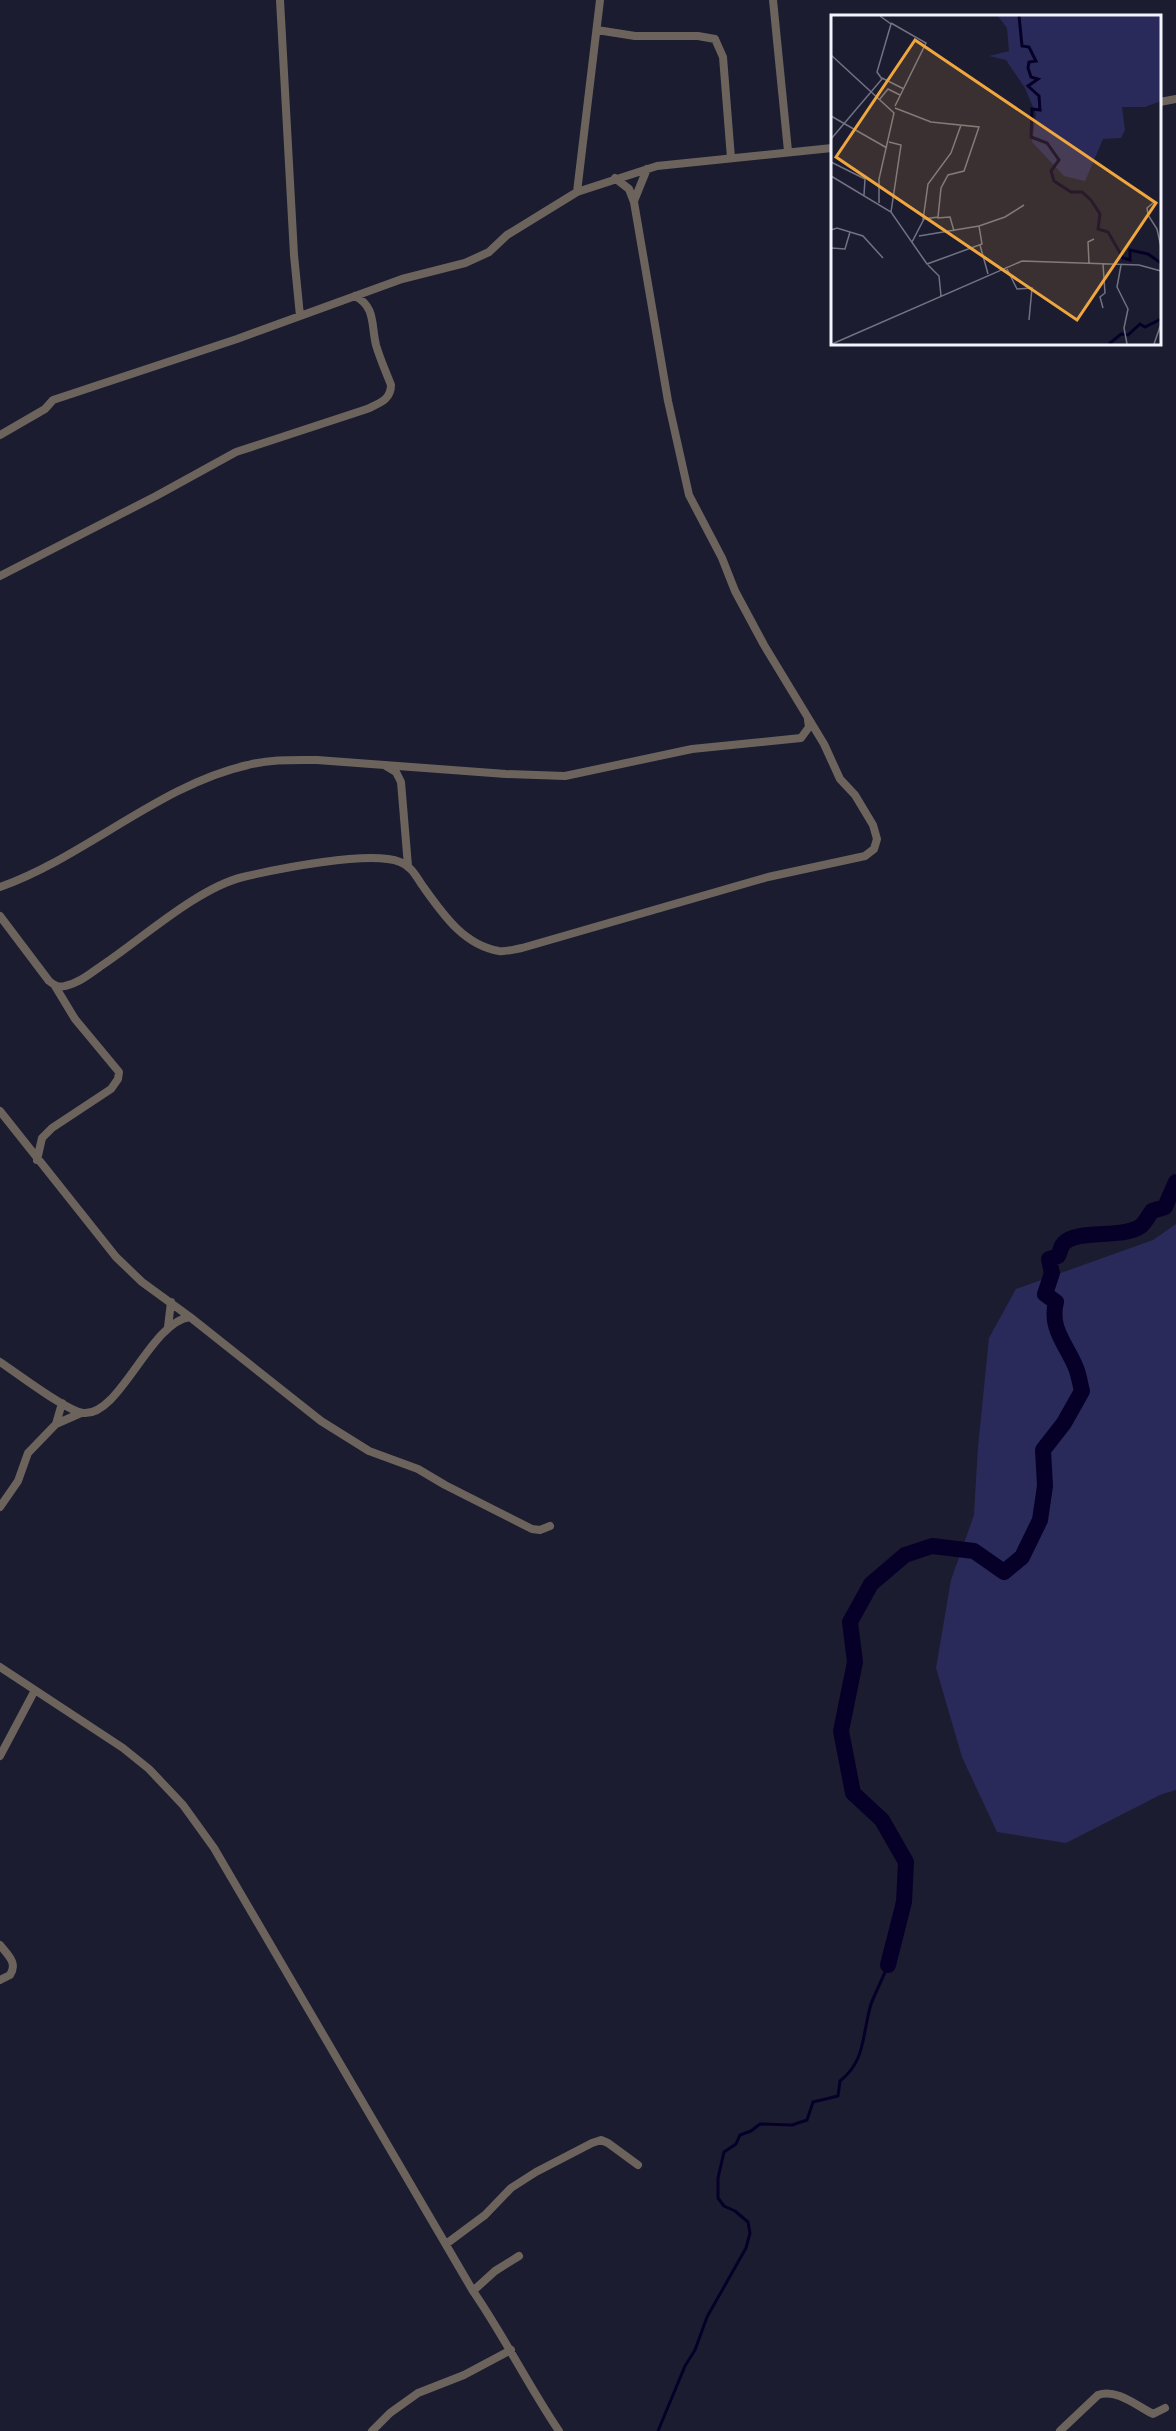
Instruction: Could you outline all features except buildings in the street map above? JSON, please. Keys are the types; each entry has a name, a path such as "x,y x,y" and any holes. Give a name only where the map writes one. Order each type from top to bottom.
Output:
{"street":[{"path":"280,0 294,255 300,316"},
{"path":"577,192 600,0"},
{"path":"773,0 788,151"},
{"path":"597,30 635,36 698,36 714,39 723,57 731,158"},
{"path":"1161,102 1176,99"},
{"path":"0,435 45,409 53,400 402,279 465,263 489,252 507,235 577,192 615,178 647,170 731,158 831,148"},
{"path":"634,201 647,170"},
{"path":"55,986 63,987 75,983 142,939 179,910 226,882 272,871 371,857 389,858 408,866 464,937 501,951 522,948 768,877 865,856 874,849 877,839 873,825 855,795 840,779 828,752 735,591 722,558 689,495 668,401 634,201 629,189 615,178"},
{"path":"0,576 236,452 367,409 386,400 391,392 391,385 376,343 374,320 369,306 355,296"},
{"path":"0,887 48,866 194,785 248,765 287,760 565,776 692,750 801,738 809,726 808,717"},
{"path":"386,765 396,772 401,782 408,866"},
{"path":"0,916 55,986 63,1002 119,1072 118,1079 111,1089 52,1128 42,1138 37,1160"},
{"path":"63,1002 75,983"},
{"path":"0,1111 116,1257 142,1282 171,1302 321,1421 369,1451 418,1469 532,1529 540,1530 550,1526"},
{"path":"23,1140 42,1138"},
{"path":"168,1327 171,1302"},
{"path":"0,1507 18,1481 28,1453 56,1424 81,1413 91,1413 102,1408 168,1327 181,1318 190,1317"},
{"path":"0,1362 81,1413"},
{"path":"56,1424 62,1403"},
{"path":"0,1667 123,1748 149,1769 183,1805 214,1848 473,2290 511,2350 531,2389 559,2431"},
{"path":"0,1756 35,1690"},
{"path":"0,1945 14,1965 10,1975 0,1980"},
{"path":"446,2244 485,2215 511,2188 536,2172 592,2143 601,2140 608,2143 638,2165"},
{"path":"473,2290 495,2271 519,2256"},
{"path":"372,2431 390,2413 418,2393 464,2375 511,2350"},
{"path":"1060,2431 1098,2395 1103,2393 1119,2396 1153,2414 1165,2408"}],"shaded area":[{"path":"1176,1224 1176,1790 1162,1794 1066,1843 997,1832 962,1757 936,1668 951,1580 974,1515 989,1338 1016,1289 1153,1240"}],"waterway":[{"path":"888,1965 904,1902 906,1862 882,1820 853,1793 841,1731 855,1662 850,1622 871,1584 905,1555 932,1546 974,1551 1004,1572 1022,1557 1040,1520 1045,1486 1043,1450 1064,1423 1082,1391 1076,1368 1057,1329 1054,1312 1056,1302 1045,1294 1052,1273 1049,1259 1058,1256 1063,1244 1079,1236 1123,1232 1141,1226 1152,1211 1165,1207 1176,1182"},
{"path":"658,2431 685,2366 695,2350 707,2317 746,2248 750,2233 748,2222 735,2211 724,2206 718,2198 718,2178 724,2152 736,2144 740,2135 760,2124 792,2125 807,2120 813,2102 838,2096 840,2081 855,2065 859,2056 871,2004 888,1965"}]}
